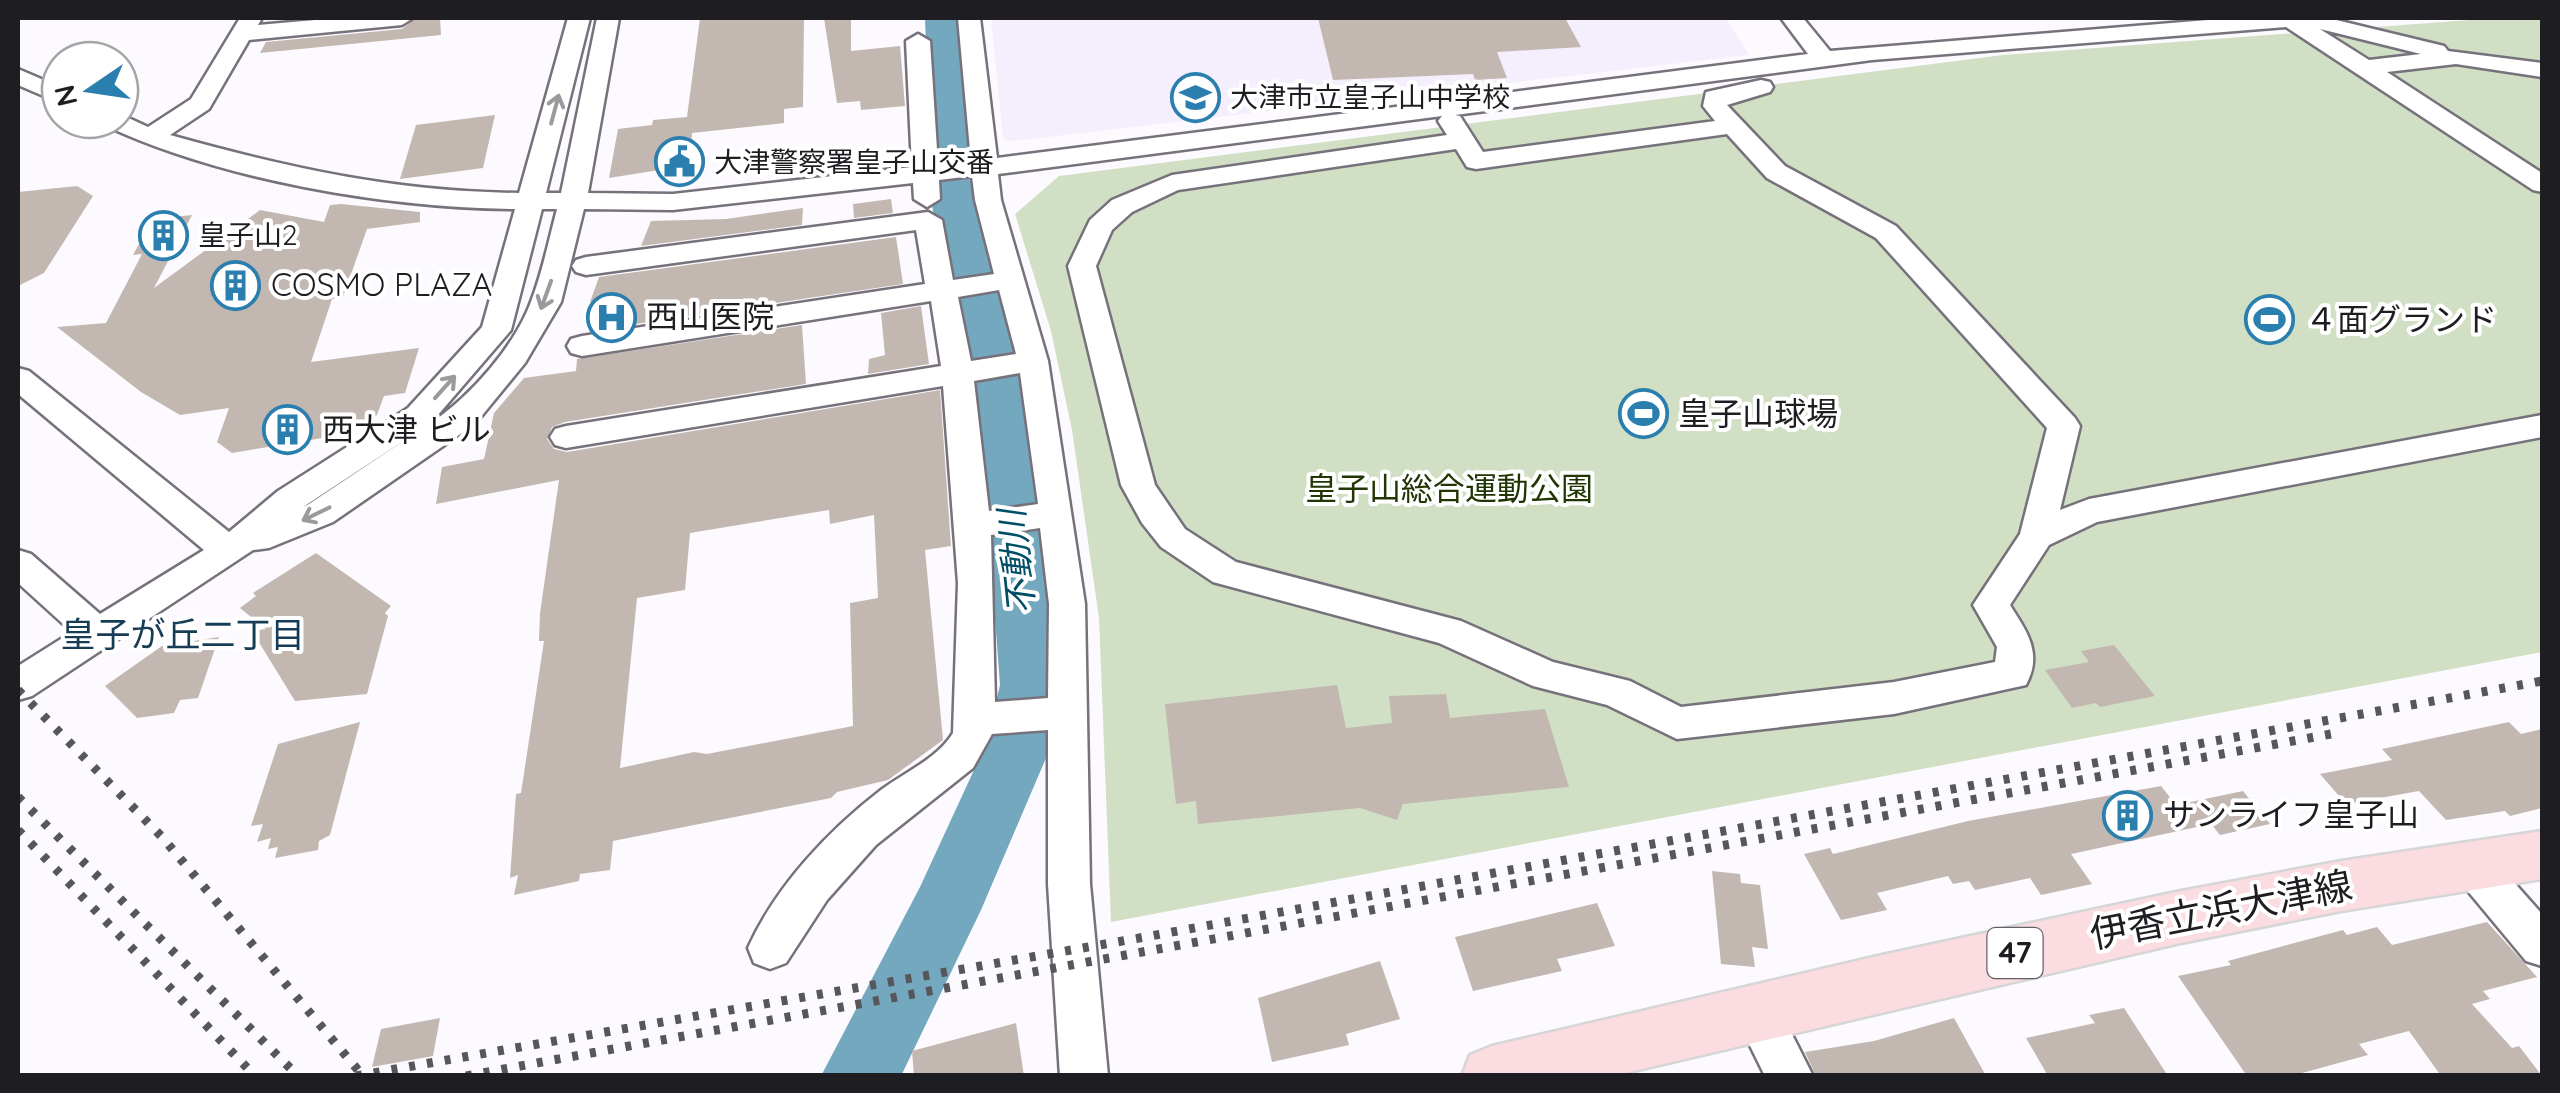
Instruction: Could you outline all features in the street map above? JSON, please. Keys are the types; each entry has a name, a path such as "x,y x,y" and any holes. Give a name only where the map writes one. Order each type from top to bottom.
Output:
{"main road":[{"name":"伊香立浜大津線","path":"1492,1076 1756,1011 2276,897 2542,855"}],"street":[{"path":"150,137 200,104 246,26 402,18"},
{"path":"18,684 229,550 290,499 419,416 496,330 579,18"},
{"path":"229,550 321,513 464,416 514,356 546,302 573,201 608,18"},
{"path":"770,948 811,885 833,861 896,802 962,753 974,735 976,525 959,374 928,220 925,175 941,58 969,18"},
{"path":"1463,140 1172,183 1122,206 1100,226 1082,266 1138,485 1149,511 1168,538 1196,558 1246,580 1405,617 1448,631 1546,675 1616,692 1677,723 1894,698 2013,674 2016,646 1992,604 2036,536 2064,426 1886,232 1792,184 1760,159 1714,106 1715,97 1728,91 1824,80 1818,60 1792,18"},
{"path":"1976,42 1973,33 1984,18"},
{"path":"2302,18 2365,68 2542,184"},
{"path":"140,133 339,184 442,200 672,202 925,175 1976,42 2302,18 2456,57 2542,70"},
{"path":"2492,60 2542,48"},
{"path":"2365,68 2456,57"},
{"path":"941,58 988,200 1032,361 1067,604 1070,917 1084,1076"},
{"path":"1443,108 1476,161 1731,126"},
{"path":"586,266 928,220"},
{"path":"582,346 1009,280"},
{"path":"566,436 1032,361"},
{"path":"18,378 229,550"},
{"path":"2036,536 2089,511 2542,426"},
{"path":"976,525 1054,514"},
{"path":"18,563 98,634"},
{"path":"976,720 1067,712"},
{"path":"2472,865 2542,946"},
{"path":"1756,1011 1790,1076"}],"shaded area":[{"name":"大津市立皇子山中学校","path":"991,18 1726,18 1749,55 1014,141 1003,139"}],"green space":[{"name":"皇子山総合運動公園","path":"2496,18 2542,18 2542,652 1111,922 1099,618 1072,430 1051,331 1015,214 1059,176 2003,55"}],"building":[{"path":"416,18 440,18 441,35 260,53 266,42 402,29"},
{"path":"700,18 804,18 803,107 784,109 784,123 692,133 690,165 609,178 618,129 687,117"},
{"path":"824,18 851,18 851,51 900,46 905,106 861,110 860,101 837,103"},
{"path":"1318,18 1565,18 1581,47 1497,52 1507,78 1475,80 1473,74 1333,80"},
{"path":"495,115 483,168 400,179 416,125"},
{"path":"77,186 93,196 44,273 18,286 18,192"},
{"path":"891,199 893,213 854,218 853,204"},
{"path":"330,205 420,212 420,222 367,229 343,297 332,299 311,362 419,348 405,393 384,396 377,415 347,434 232,453 217,442 229,408 180,415 141,392 57,327 106,323 142,254 133,255 153,219 192,215 154,288 260,210 324,222"},
{"path":"803,208 802,225 641,246 651,221 726,219"},
{"path":"896,237 903,284 589,331 594,302 590,302 599,277"},
{"path":"921,306 929,364 868,374 869,359 885,355 881,313"},
{"path":"802,325 806,384 565,422 552,427 547,439 554,449 567,452 940,390 951,546 925,550 943,740 888,780 837,792 831,798 613,841 610,870 580,874 579,881 514,895 518,875 510,878 516,794 521,793 544,641 539,641 540,613 559,480 436,504 442,467 484,459 494,413 524,378 576,371 577,359","holes":["829,510 830,524 874,515 878,598 850,603 853,726 620,768 637,598 685,590 690,533"]},
{"path":"316,553 391,606 385,613 388,616 367,694 295,701 252,631 266,629 240,608 256,596 253,593"},
{"path":"219,637 198,698 180,700 174,713 137,718 105,686 162,646"},
{"path":"2114,645 2155,696 2100,707 2096,703 2072,708 2045,670 2089,662 2081,651"},
{"path":"1337,685 1346,728 1392,723 1389,696 1446,694 1450,718 1545,709 1569,787 1403,804 1397,820 1360,808 1198,824 1196,801 1176,804 1165,704"},
{"path":"360,722 330,835 319,841 318,850 275,858 278,847 268,849 271,838 257,842 263,824 251,826 278,744"},
{"path":"2509,722 2521,734 2542,729 2542,808 2510,816 2505,811 2446,820 2419,791 2346,804 2320,774 2392,760 2382,749"},
{"path":"2161,786 2176,805 2243,791 2270,824 2220,835 2211,824 2071,854 2092,884 2041,895 2030,878 1975,890 1969,881 1953,884 1948,876 1877,893 1887,910 1841,920 1804,854 1830,848 1833,854 1968,821"},
{"path":"1712,871 1740,874 1741,883 1760,885 1768,949 1752,947 1755,967 1721,964"},
{"path":"1597,903 1615,946 1557,959 1562,971 1473,991 1455,937"},
{"path":"2487,922 2537,977 2483,991 2490,999 2472,1004 2512,1048 2519,1046 2542,1076 2441,1076 2409,1031 2359,1044 2368,1055 2291,1076 2247,1076 2178,976 2231,965 2228,961 2343,930 2347,935 2377,927 2392,945"},
{"path":"1380,961 1400,1019 1346,1034 1349,1045 1272,1062 1258,998"},
{"path":"2124,1008 2168,1076 2048,1076 2026,1038 2095,1023 2089,1015"},
{"path":"440,1018 433,1056 372,1067 381,1029"},
{"path":"1954,1018 1986,1076 1816,1076 1805,1052 1874,1041"},
{"path":"1016,1023 1024,1076 914,1076 912,1051"}],"waterway":[{"name":"不動川","path":"860,1076 945,910 1019,744 1031,685 1013,482 998,384 954,206 944,18"}],"railway":[{"path":"362,1075 1145,937 2542,681"},
{"path":"18,690 162,837 362,1075"},
{"path":"466,1076 2331,734"},
{"path":"18,797 298,1076"},
{"path":"18,830 255,1076"},
{"path":"356,1076 362,1075"}],"place":[{"name":"大津市立皇子山中学校","path":"1195,97"},
{"name":"大津警察署皇子山交番","path":"679,162"},
{"name":"皇子山2","path":"163,235"},
{"name":"COSMO PLAZA","path":"236,285"},
{"name":"西山医院","path":"611,317"},
{"name":"４面グランド","path":"2270,320"},
{"name":"皇子山球場","path":"1643,414"},
{"name":"西大津 ビル","path":"287,430"},
{"name":"サンライフ皇子山","path":"2128,815"}],"district":[{"name":"皇子が丘二丁目","path":"183,635"}]}
